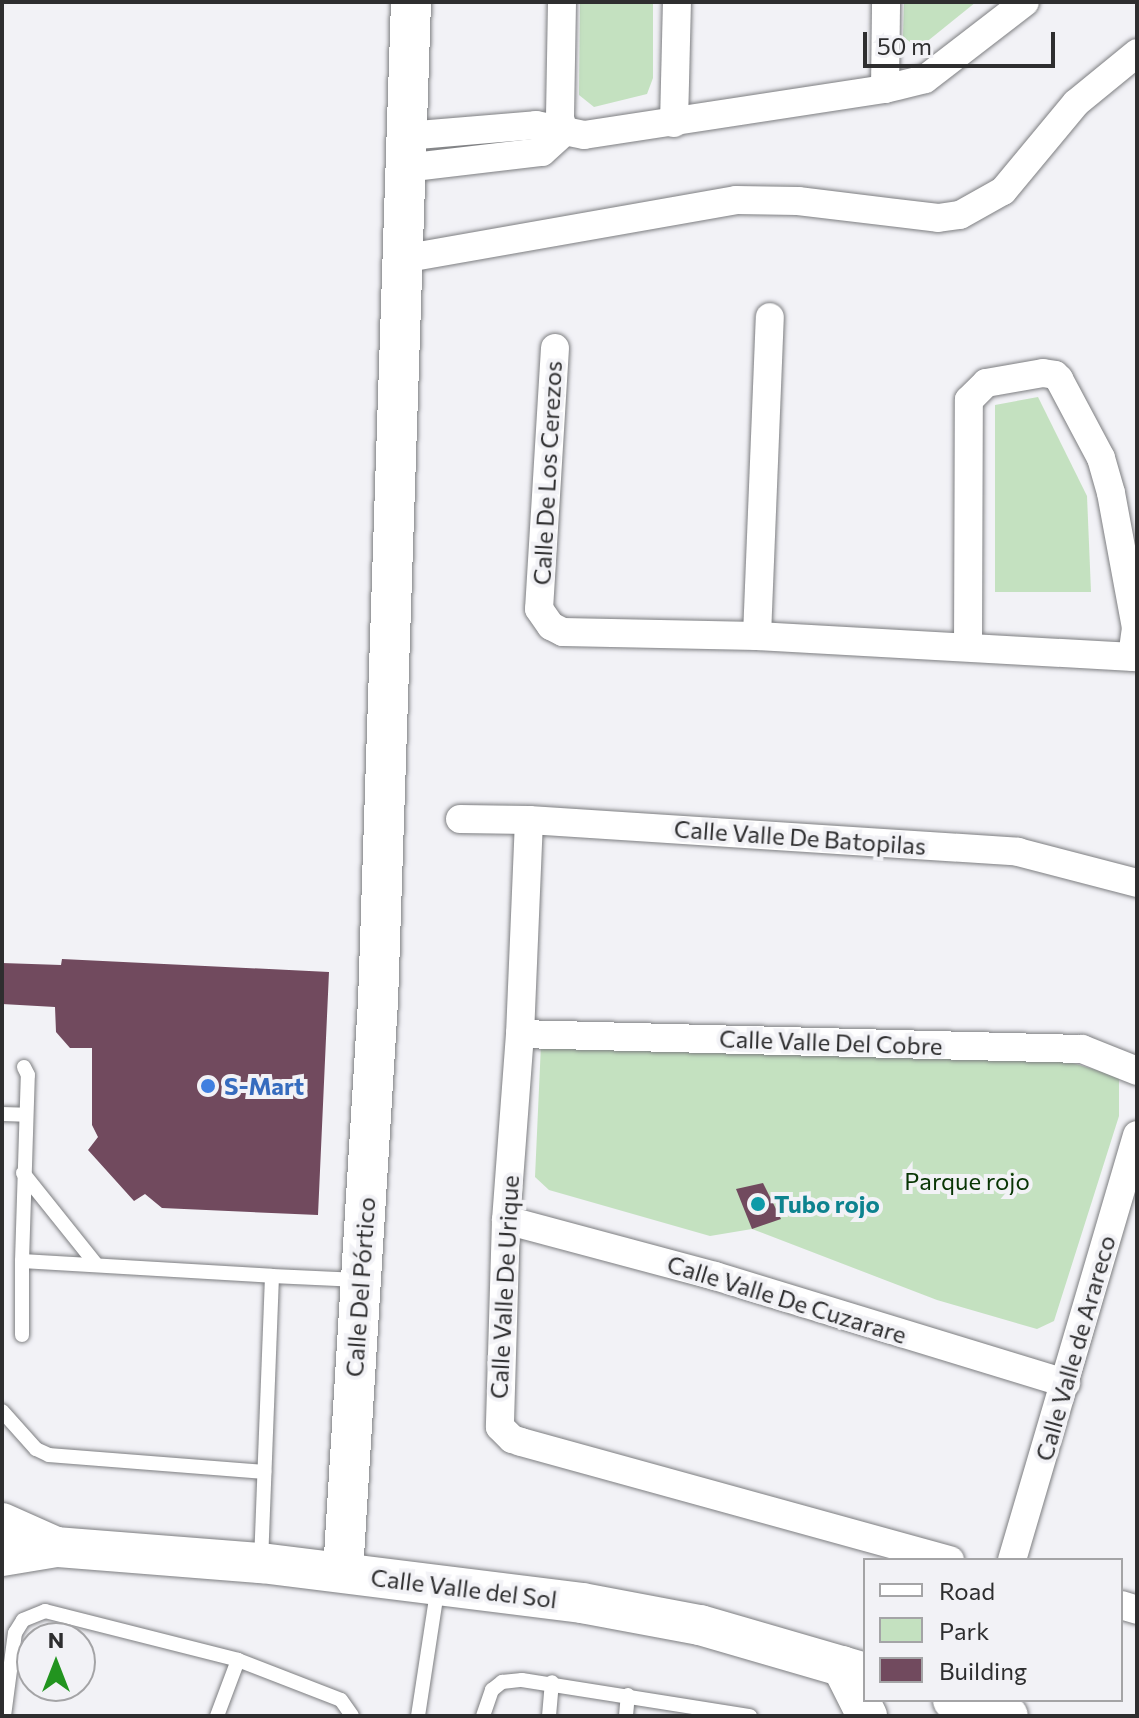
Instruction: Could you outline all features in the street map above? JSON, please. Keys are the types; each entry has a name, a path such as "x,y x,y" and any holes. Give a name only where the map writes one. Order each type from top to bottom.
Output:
{"street":[{"name":"Calle Del Pórtico","path":"343,1572 378,1002 411,2"},
{"path":"562,2 560,118 564,132"},
{"path":"674,123 677,2"},
{"path":"885,89 886,2"},
{"path":"406,152 536,125 584,135 885,89 925,79 1018,4"},
{"path":"402,259 736,200 798,201 938,218 960,215 1003,191 1076,103 1137,53"},
{"path":"757,636 770,317"},
{"name":"Calle De Los Cerezos","path":"555,348 539,609 543,618 563,632 757,636 1135,657 1136,628 1111,493 1101,458 1055,375 1043,373 986,383 969,400 968,647"},
{"path":"1101,653 1136,628"},
{"name":"Calle Valle De Batopilas","path":"460,819 529,820 1018,852 1137,883"},
{"name":"Calle Valle De Urique","path":"529,820 520,1034 506,1220 500,1427 512,1439 943,1558"},
{"name":"Calle Valle Del Cobre","path":"520,1034 1082,1049 1137,1071"},
{"name":"Calle Valle de Arareco","path":"1013,1558 1137,1135"},
{"name":"Calle Valle De Cuzarare","path":"506,1220 715,1276 1066,1383"},
{"name":"Calle Valle del Sol","path":"2,1523 56,1547"},
{"name":"Calle Valle del Sol","path":"2,1556 56,1547 343,1572 647,1614 854,1669"},
{"path":"854,1669 863,1702"}],"lane":[{"path":"22,1335 23,1173 28,1075 24,1067"},
{"path":"2,1114 26,1115"},
{"path":"23,1173 96,1264"},
{"path":"22,1261 360,1280"},
{"path":"261,1563 272,1276"},
{"path":"2,1411 36,1449 49,1455 264,1472"},
{"path":"418,1716 439,1585"},
{"path":"4,1716 15,1633 23,1620 45,1611 238,1660 341,1700 352,1716"},
{"path":"217,1716 238,1660"},
{"path":"483,1716 492,1690 502,1682 552,1682 698,1711 750,1716"},
{"path":"549,1716 552,1682"},
{"path":"626,1716 628,1695"}],"green space":[{"path":"580,2 653,2 653,78 647,94 594,107 579,95"},
{"path":"904,2 976,2 919,48 903,37"},
{"path":"1038,397 1087,496 1091,592 995,592 995,405"},
{"name":"Parque rojo","path":"541,1044 1066,1061 1119,1077 1119,1116 1054,1321 1037,1329 937,1300 752,1229 710,1236 549,1190 535,1177"}],"building":[{"name":"S-Mart","path":"62,959 329,972 318,1215 162,1208 145,1194 134,1201 88,1150 98,1137 92,1125 92,1048 70,1048 56,1032 55,1007 2,1004 2,963 61,965"},
{"name":"Tubo rojo","path":"763,1183 781,1219 752,1229 736,1189"}],"place":[{"name":"S-Mart","path":"208,1086"},
{"name":"Tubo rojo","path":"758,1204"}]}
